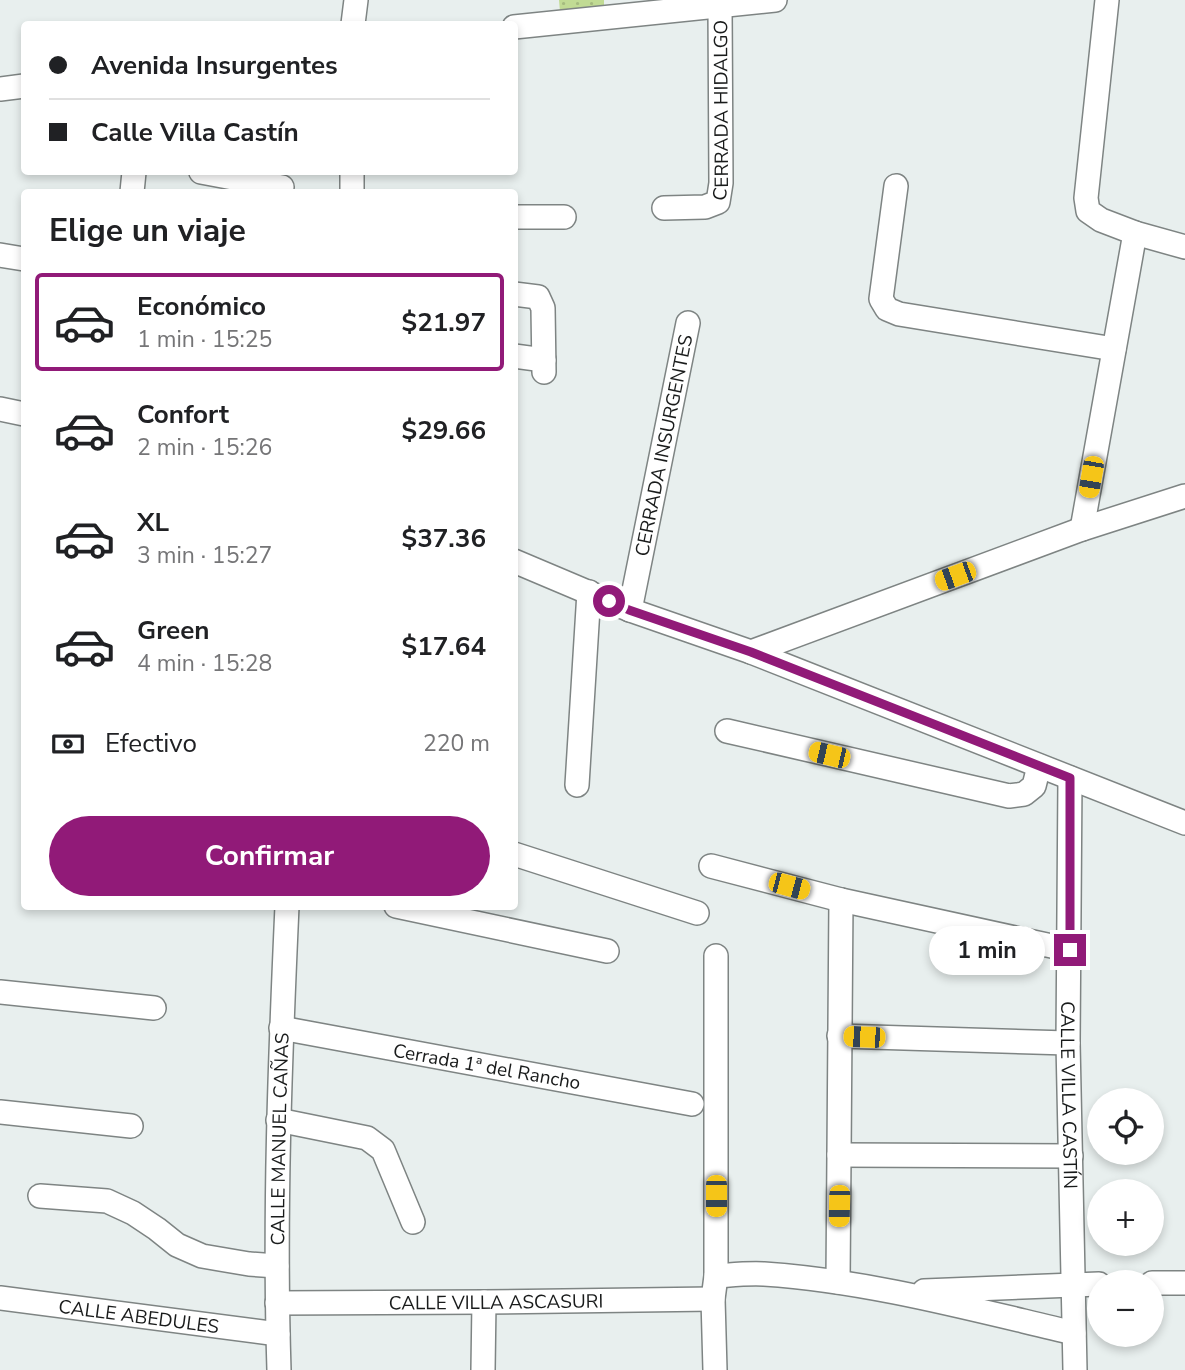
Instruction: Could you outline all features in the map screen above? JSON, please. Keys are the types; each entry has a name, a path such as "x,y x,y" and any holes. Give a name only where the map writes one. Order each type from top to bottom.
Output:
{"street":[{"path":"353,21 356,0"},
{"path":"518,26 668,6 720,7 775,0"},
{"path":"1107,0 1086,198 1088,211 1101,220 1135,233 1185,247"},
{"name":"CERRADA HIDALGO","path":"664,208 705,207 718,201 721,183 720,7"},
{"path":"0,89 21,86"},
{"path":"239,175 282,187"},
{"path":"896,186 881,299 887,309 899,314 1114,349"},
{"path":"518,217 564,217"},
{"path":"1082,529 1135,233"},
{"path":"0,255 21,258"},
{"path":"518,294 538,297 543,308 544,366 518,357"},
{"name":"CERRADA INSURGENTES","path":"629,610 688,323"},
{"path":"0,409 21,413"},
{"path":"751,652 1082,529 1185,496"},
{"path":"518,563 629,610 751,652 1185,822"},
{"path":"577,785 589,592"},
{"path":"727,732 1009,796 1024,793 1034,786 1039,766"},
{"name":"CALLE VILLA CASTÍN","path":"1070,778 1068,1043 1074,1370"},
{"path":"518,855 697,913"},
{"path":"711,866 841,900 1070,950"},
{"path":"838,1282 841,900"},
{"name":"CALLE MANUEL CAÑAS","path":"279,1370 278,1120 287,910"},
{"path":"415,910 607,951"},
{"path":"715,1370 713,1299 716,1276 716,956"},
{"path":"0,992 154,1008"},
{"name":"Cerrada 1ª del Rancho","path":"281,1028 692,1104"},
{"path":"839,1036 1068,1043"},
{"path":"0,1112 131,1126"},
{"path":"278,1120 366,1138 383,1150 414,1222"},
{"path":"839,1155 1072,1156"},
{"path":"40,1196 107,1201 133,1213 177,1245 202,1256 277,1266"},
{"path":"716,1276 761,1274 838,1282 898,1292 1074,1334"},
{"path":"1164,1283 1185,1283"},
{"path":"898,1292 1087,1284"},
{"name":"CALLE ABEDULES","path":"0,1298 278,1334"},
{"name":"CALLE VILLA ASCASURI","path":"277,1303 713,1299"},
{"path":"483,1370 484,1302"}],"green space":[{"path":"559,0 604,0 604,8 560,12"}],"route":[{"path":"609,601 751,652 1070,778 1070,950"}]}
